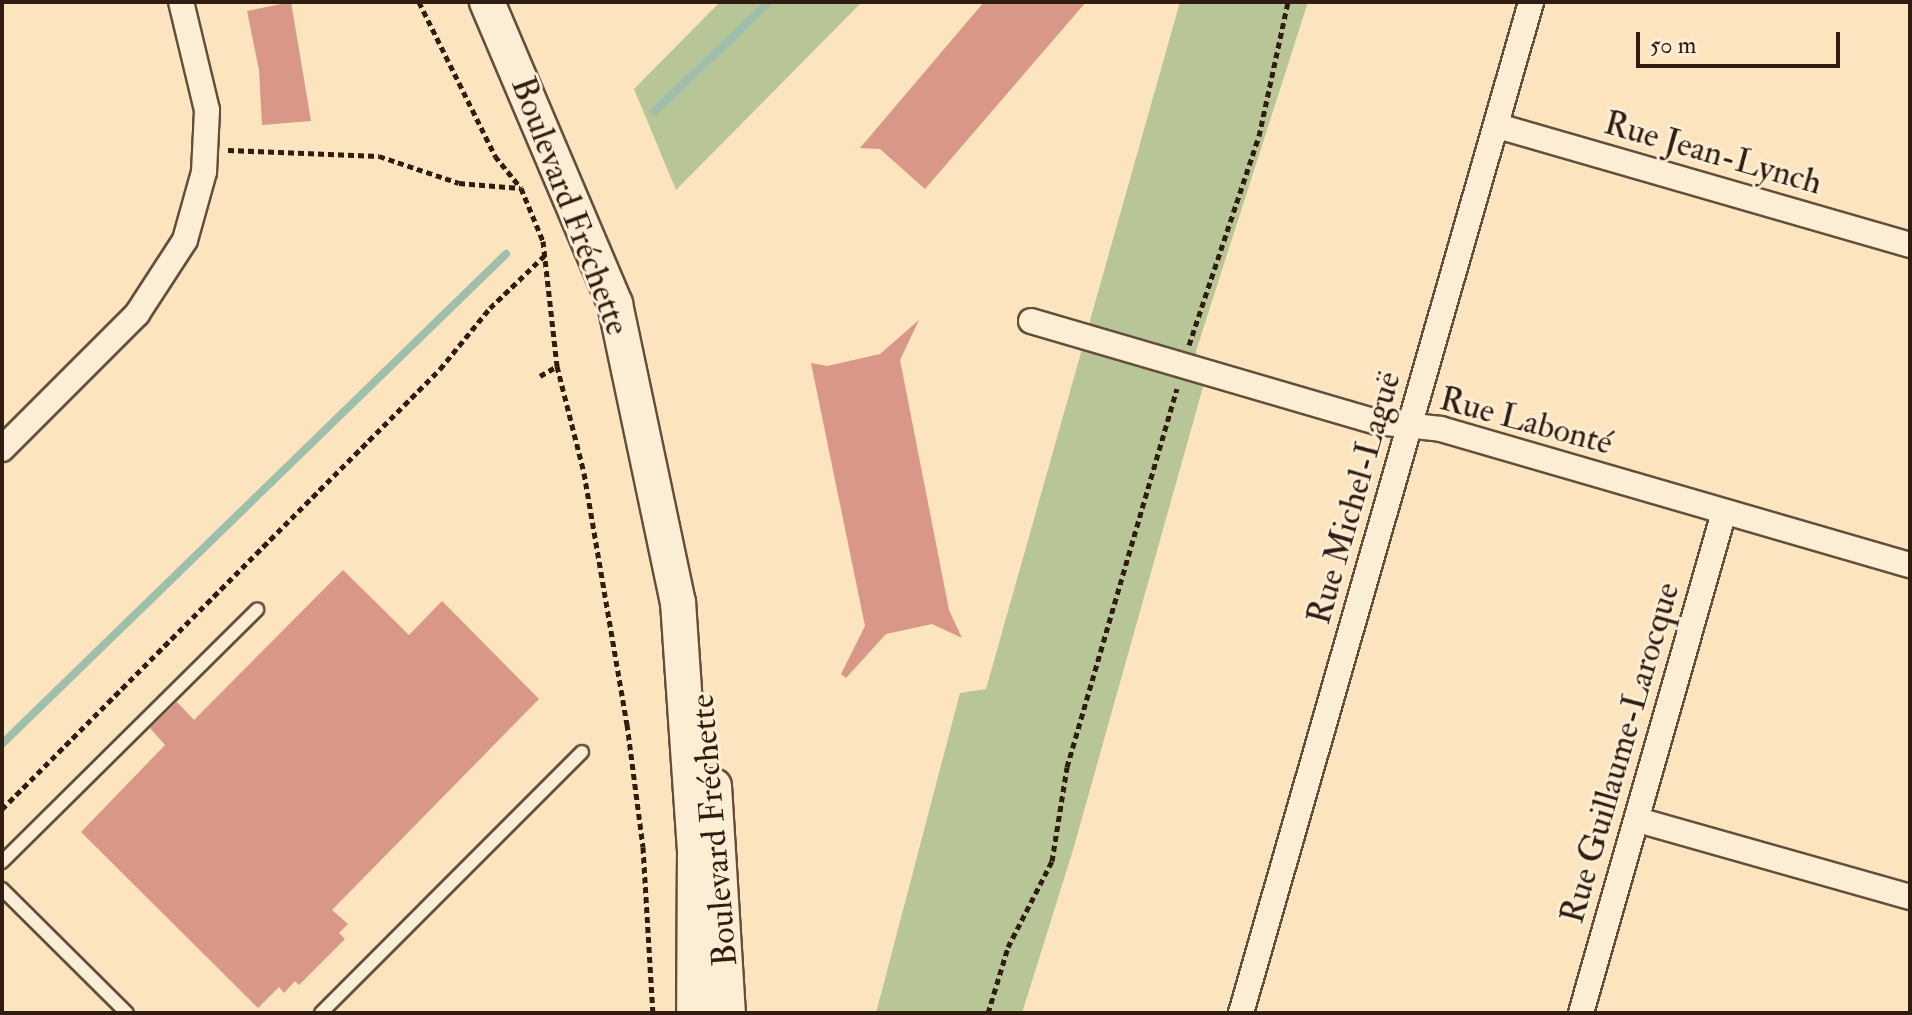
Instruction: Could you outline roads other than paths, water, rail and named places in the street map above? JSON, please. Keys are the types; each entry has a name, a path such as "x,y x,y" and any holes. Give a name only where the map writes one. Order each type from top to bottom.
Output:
{"main road":[{"name":"Boulevard Fréchette","path":"487,2 615,304 678,602 695,849 694,1013"},
{"name":"Boulevard Fréchette","path":"678,602 693,641 711,756 728,1013"}],"street":[{"path":"2,449 137,314 169,272 189,232 204,172 207,110 181,2"},
{"name":"Rue Michel-Laguë","path":"1241,1013 1498,126 1531,2"},
{"name":"Rue Jean-Lynch","path":"1498,126 1910,245"},
{"name":"Rue Labonté","path":"1031,321 1377,422 1441,429 1910,565"},
{"name":"Rue Guillaume-Larocque","path":"1581,1013 1724,512"},
{"path":"1638,820 1910,897"}],"lane":[{"path":"2,862 257,610"},
{"path":"321,1013 582,752"},
{"path":"2,889 127,1013"}],"waterway":[{"path":"655,111 769,2"},
{"path":"2,744 506,254"}]}
